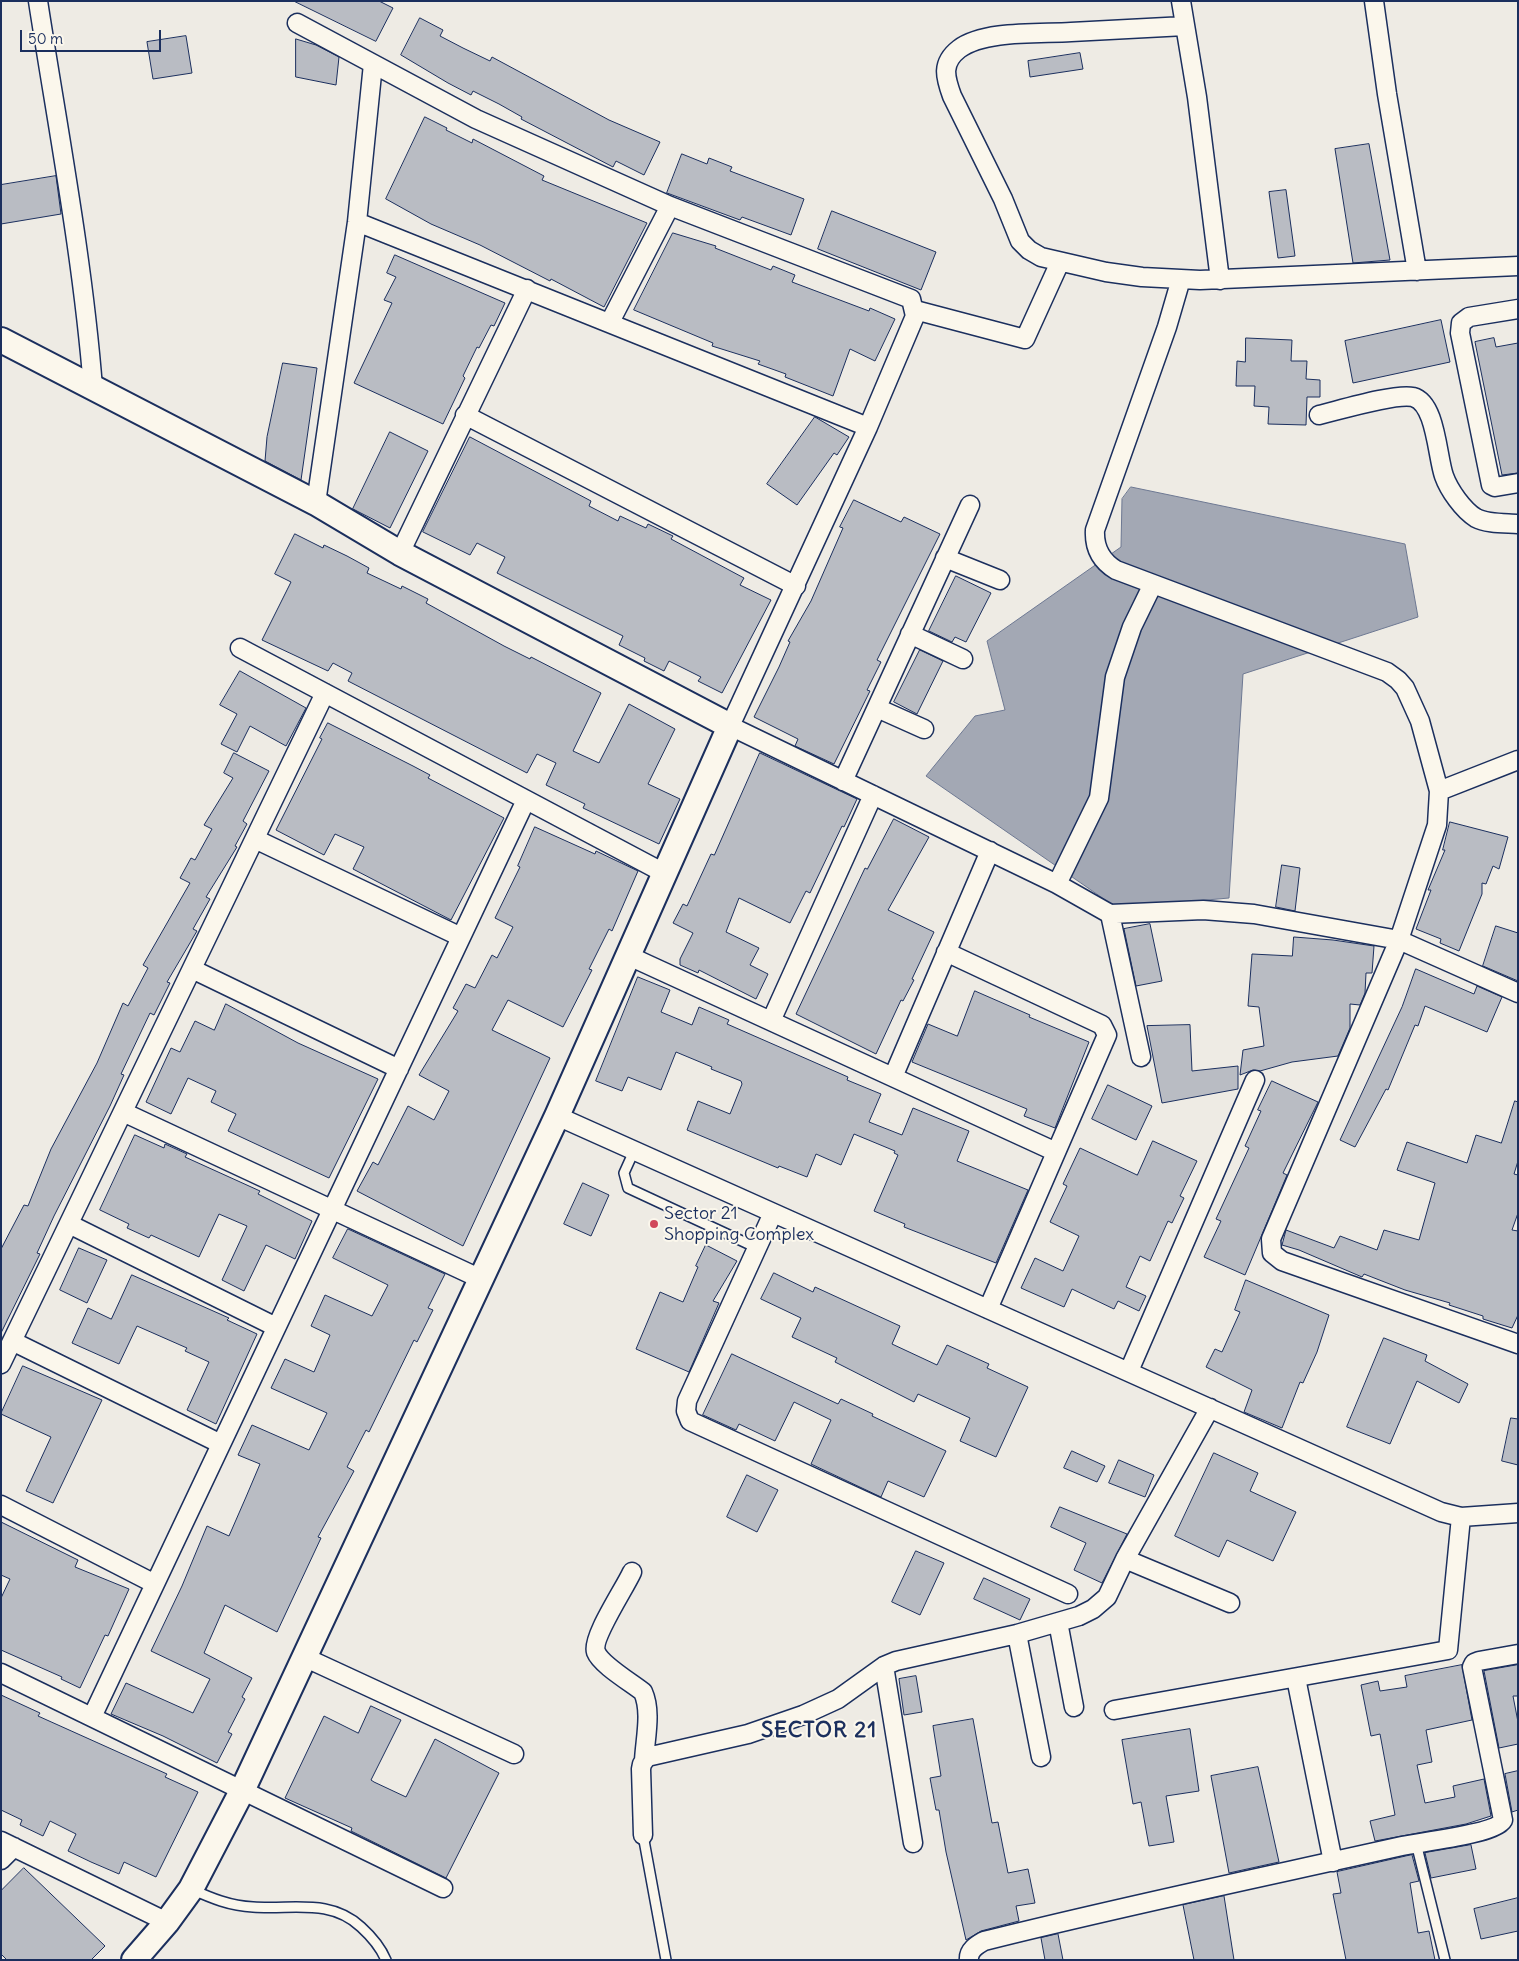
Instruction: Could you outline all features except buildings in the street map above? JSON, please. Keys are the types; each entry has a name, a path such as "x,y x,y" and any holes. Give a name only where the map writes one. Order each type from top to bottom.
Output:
{"street":[{"path":"38,1 85,302 94,388"},
{"path":"1181,1 1197,97 1220,280"},
{"path":"1374,1 1387,94 1418,271"},
{"path":"134,1960 167,1922 191,1889 242,1791 557,1116 666,874 730,726 868,427 915,316 915,310 910,299 905,296 670,206 476,120 297,23"},
{"path":"1185,26 999,36 981,39 959,49 945,67 945,78 952,96 1002,199 1020,241 1035,254 1060,262 1124,275 1220,280 1518,266"},
{"path":"316,504 357,222 373,64"},
{"path":"610,322 670,206"},
{"path":"357,222 868,427"},
{"path":"915,310 1025,339 1060,262"},
{"path":"1181,279 1167,327 1095,530 1095,541 1105,563 1116,570 1387,672 1398,680 1412,699 1440,791 1437,825 1399,940 1271,1239 1272,1253 1282,1262 1518,1344"},
{"path":"400,553 527,289"},
{"path":"1518,309 1469,317 1461,323 1460,333 1492,485 1495,487 1518,483"},
{"path":"1,340 316,504 400,553 730,726 1057,884 1110,914 1203,910 1254,914 1399,940 1518,993"},
{"path":"1319,415 1399,397 1413,397 1423,402 1429,412 1444,476 1454,495 1477,518 1518,524"},
{"path":"465,416 796,586"},
{"path":"843,781 970,505"},
{"path":"945,558 1000,580"},
{"path":"1057,884 1099,798 1115,677 1132,627 1153,584"},
{"path":"910,634 963,659"},
{"path":"240,648 666,874"},
{"path":"1,1364 325,693"},
{"path":"877,708 924,729"},
{"path":"1440,791 1518,760"},
{"path":"770,1021 873,795"},
{"path":"92,1717 526,800"},
{"path":"255,839 461,937"},
{"path":"893,1077 990,851"},
{"path":"1110,914 1141,1056"},
{"path":"946,952 1106,1028"},
{"path":"629,956 1056,1152"},
{"path":"192,968 399,1069"},
{"path":"1106,1028 1132,1016"},
{"path":"988,1308 1106,1040 1106,1028"},
{"path":"1129,1372 1254,1080"},
{"path":"123,1112 481,1278"},
{"path":"557,1116 1441,1512 1461,1517 1518,1514"},
{"path":"773,1213 687,1401 686,1411 690,1421 1068,1594"},
{"path":"69,1224 276,1327"},
{"path":"12,1341 221,1444"},
{"path":"644,1761 656,1754 748,1734 803,1715 838,1699 884,1666 917,1655 1017,1634 1087,1613 1107,1597 1126,1559 1210,1408"},
{"path":"1,1505 155,1584"},
{"path":"1114,1710 1448,1650 1461,1517"},
{"path":"1126,1559 1230,1603"},
{"path":"632,1572 599,1635 595,1647 596,1652 604,1662 643,1692 645,1698 647,1711 644,1761 641,1769 643,1835"},
{"path":"1058,1622 1074,1707"},
{"path":"1017,1634 1040,1757"},
{"path":"969,1960 968,1956 975,1945 984,1941 1416,1843 1490,1830 1501,1825 1503,1820 1472,1667 1474,1663 1479,1661 1518,1654"},
{"path":"304,1656 514,1754"},
{"path":"884,1666 913,1843"},
{"path":"1,1673 443,1888"},
{"path":"1296,1678 1332,1862"},
{"path":"1,1860 7,1844 167,1922"}],"lane":[{"path":"634,1151 624,1172 628,1188 757,1248"},
{"path":"643,1835 666,1960"},
{"path":"1416,1843 1444,1960"},
{"path":"191,1889 224,1903 238,1906 310,1906 332,1909 355,1921 376,1940 386,1960"}],"shaded area":[{"path":"1131,487 1405,544 1418,617 1243,674 1229,898 1117,908 926,776 975,716 1005,710 987,641 1121,547 1122,499"}],"place":[{"name":"Sector 21 Shopping Complex","path":"654,1224"}],"district":[{"name":"SECTOR 21","path":"819,1731"}]}
